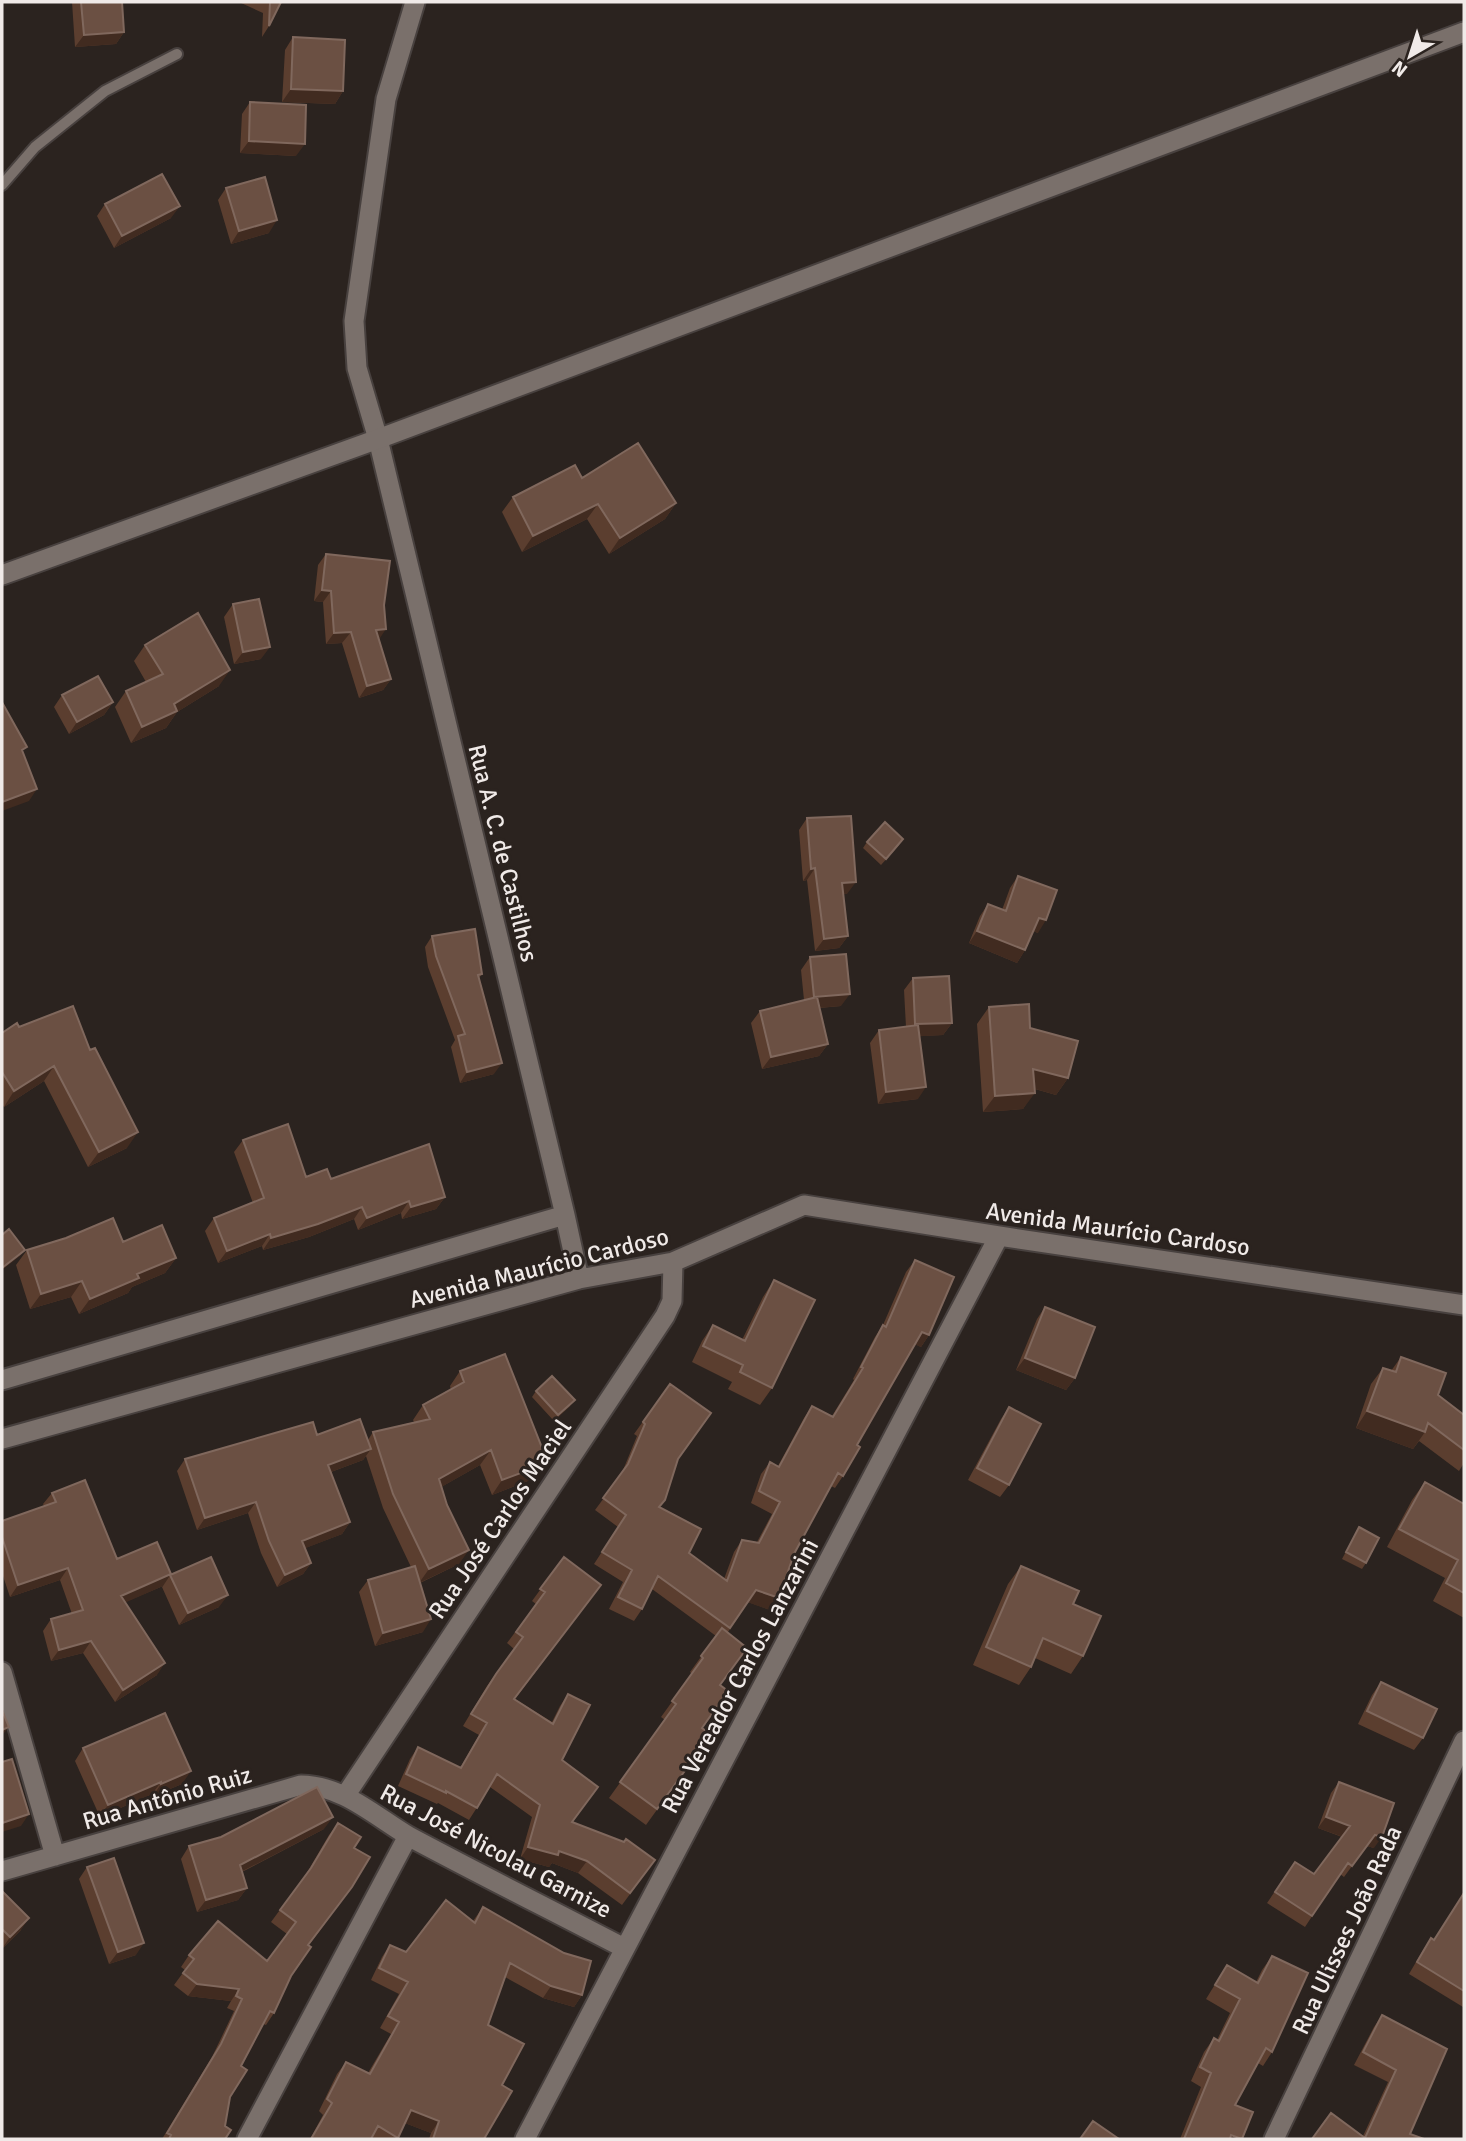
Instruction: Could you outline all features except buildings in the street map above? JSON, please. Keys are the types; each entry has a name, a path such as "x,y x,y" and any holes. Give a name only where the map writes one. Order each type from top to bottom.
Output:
{"street":[{"name":"Rua A. C. de Castilhos","path":"415,2 386,99 354,321 357,368 378,439 579,1279"},
{"path":"2,575 378,439 1464,32"},
{"name":"Avenida Maurício Cardoso","path":"2,1439 579,1279 673,1262 804,1205 1464,1304"},
{"name":"Avenida Maurício Cardoso","path":"2,1380 565,1215"},
{"name":"Rua Vereador Carlos Lanzarini","path":"525,2139 999,1236"},
{"name":"Rua José Carlos Maciel","path":"345,1796 665,1316 673,1301 673,1262"},
{"path":"2,1672 55,1856"},
{"name":"Rua Ulisses João Rada","path":"1274,2139 1464,1741"},
{"name":"Rua Antônio Ruiz","path":"2,1871 301,1785 317,1785 345,1796"},
{"name":"Rua José Nicolau Garnize","path":"345,1796 408,1836 624,1948"},
{"path":"247,2139 408,1836"}],"lane":[{"path":"2,185 35,147 106,91 177,54"}]}
